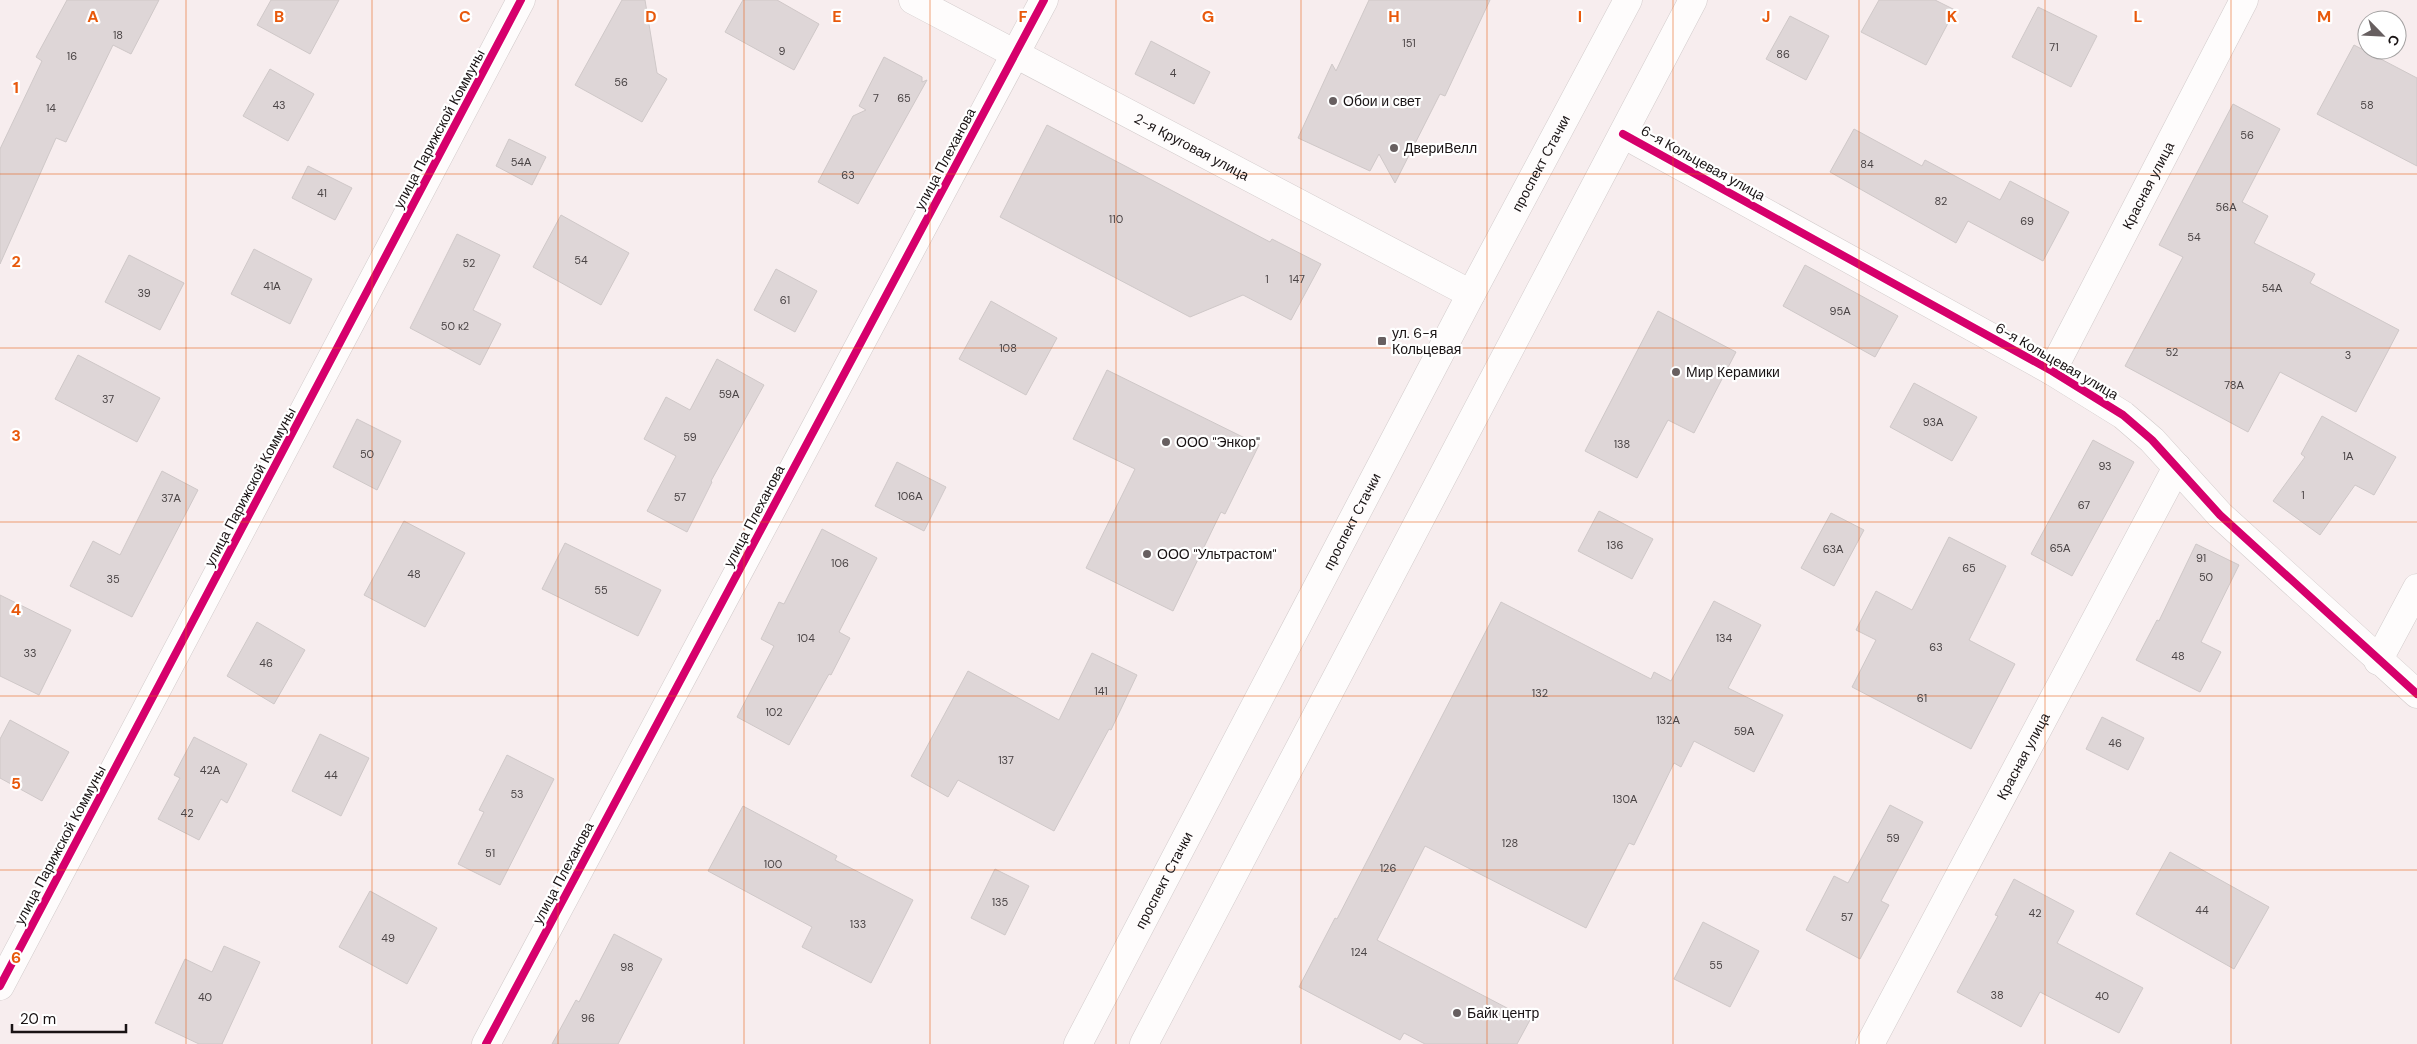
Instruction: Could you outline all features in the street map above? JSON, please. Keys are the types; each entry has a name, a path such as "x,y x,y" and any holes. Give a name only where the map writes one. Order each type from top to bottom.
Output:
{"street":[{"name":"улица Парижской Коммуны","path":"0,986 521,0"},
{"name":"2-я Круговая улица","path":"913,0 1471,294"},
{"name":"улица Плеханова","path":"486,1044 1044,0"},
{"name":"проспект Стачки","path":"1078,1044 1471,294 1628,0"},
{"path":"1144,1044 1693,0"},
{"name":"Красная улица","path":"2052,371 2244,0"},
{"name":"6-я Кольцевая улица","path":"1623,134 2052,371 2123,415 2152,440 2220,515 2378,661 2417,694"},
{"name":"Красная улица","path":"1870,1044 2177,467"},
{"path":"2378,661 2417,588"}],"building":[{"path":"67,0 159,0 131,54 113,45 66,142 56,138 0,264 0,149 42,61 36,57"},
{"path":"271,0 339,0 310,54 257,25"},
{"path":"622,0 645,0 657,73 667,79 642,122 575,85"},
{"path":"743,0 777,0 819,24 794,70 725,32"},
{"path":"1369,0 1490,0 1445,96 1440,94 1395,183 1379,154 1370,171 1298,138 1332,64 1336,71"},
{"path":"1879,0 1935,0 1955,10 1926,65 1861,32"},
{"path":"2038,7 2097,36 2071,87 2012,57"},
{"path":"1790,16 1829,36 1806,80 1766,59"},
{"path":"1151,41 1210,72 1194,104 1135,74"},
{"path":"2354,45 2357,47 2357,60 2383,60 2417,78 2417,166 2317,114"},
{"path":"884,57 922,77 922,82 927,80 858,204 818,182 853,116 866,110 859,106"},
{"path":"270,69 314,94 288,141 243,116"},
{"path":"2233,104 2280,129 2242,202 2268,216 2254,243 2315,274 2310,283 2399,330 2356,412 2280,372 2248,432 2125,366 2183,257 2159,245"},
{"path":"1047,125 1270,242 1272,239 1321,264 1291,320 1243,295 1190,317 1000,217"},
{"path":"1854,129 1922,166 1925,160 2000,200 2010,181 2069,212 2043,261 1968,221 1956,243 1830,172"},
{"path":"509,139 546,157 532,185 496,166"},
{"path":"308,166 352,188 335,220 292,198"},
{"path":"561,215 629,253 601,305 533,267"},
{"path":"457,234 500,255 473,310 501,324 480,365 410,328"},
{"path":"254,249 312,279 290,324 231,294"},
{"path":"129,255 184,283 160,330 105,302"},
{"path":"1805,265 1898,316 1875,357 1783,306"},
{"path":"776,269 817,291 795,332 754,310"},
{"path":"991,301 1057,338 1026,395 959,359"},
{"name":"Мир Керамики","path":"1658,311 1736,352 1694,433 1668,420 1637,478 1585,451"},
{"path":"78,355 160,398 137,442 55,399"},
{"path":"717,359 764,385 711,481 687,532 647,511 676,456 644,439 666,397 690,410"},
{"path":"1107,370 1259,445 1225,514 1221,512 1173,611 1086,568 1135,469 1073,439"},
{"path":"1914,383 1977,417 1952,461 1890,427"},
{"path":"2322,416 2396,457 2374,495 2355,485 2320,535 2273,501 2305,457 2301,454"},
{"path":"357,419 401,441 377,490 333,467"},
{"path":"2093,440 2134,462 2072,576 2031,554"},
{"path":"897,462 946,487 924,531 875,506"},
{"path":"162,471 198,490 132,617 70,586 93,541 120,555"},
{"path":"1599,511 1653,539 1632,579 1578,551"},
{"path":"1831,513 1864,530 1834,586 1801,568"},
{"path":"404,521 465,553 425,627 364,595"},
{"path":"822,529 877,558 839,632 850,638 831,675 829,674 789,745 737,717 774,646 761,639 779,602 784,604"},
{"path":"1949,537 2006,566 1969,640 2015,664 1971,749 1852,687 1876,640 1856,630 1876,591 1912,610"},
{"path":"565,543 661,590 638,636 542,589"},
{"path":"2196,544 2239,565 2201,642 2221,652 2200,692 2136,660 2157,620 2159,621"},
{"path":"0,595 71,630 39,695 0,676"},
{"path":"1714,601 1761,625 1728,688 1783,715 1754,772 1694,741 1681,767 1674,763 1634,845 1629,843 1586,928 1425,846 1377,940 1530,1020 1517,1044 1425,1044 1404,1033 1400,1040 1299,987 1335,918 1337,919 1501,602 1651,679 1654,672 1671,681"},
{"path":"257,622 305,650 274,704 227,676"},
{"path":"1092,653 1137,675 1111,730 1109,729 1054,831 958,780 948,797 911,776 968,671 1059,720"},
{"path":"2102,717 2144,738 2128,770 2086,749"},
{"path":"10,720 69,752 42,801 0,778 0,739"},
{"path":"320,734 369,758 341,816 292,791"},
{"path":"194,737 247,764 227,803 221,799 199,840 158,819 180,778 174,775"},
{"path":"507,755 554,779 500,885 458,864 484,812 479,810"},
{"path":"1890,805 1923,822 1881,901 1889,905 1860,959 1806,930 1834,876 1848,883"},
{"path":"743,806 837,856 835,860 913,900 871,983 802,947 812,927 708,871"},
{"path":"2170,852 2269,907 2234,969 2136,914"},
{"path":"995,869 1029,886 1005,935 971,918"},
{"path":"2014,879 2074,911 2057,943 2143,988 2119,1033 2040,992 2021,1027 1957,992 1998,916 1995,915"},
{"path":"370,891 437,928 407,984 339,947"},
{"path":"1703,922 1759,951 1730,1007 1674,979"},
{"path":"614,934 662,959 618,1044 552,1044 576,1000 579,1002"},
{"path":"224,946 260,962 222,1044 199,1044 155,1023 185,959 212,972"}],"cycle path":[{"path":"0,986 521,0"},
{"path":"486,1044 1044,0"},
{"path":"1623,134 2052,371 2123,415 2152,440 2220,515 2417,694"}],"place":[{"name":"Обои и свет","path":"1333,101"},
{"name":"ДвериВелл","path":"1394,148"},
{"name":"ул. 6-я Кольцевая","path":"1382,341"},
{"name":"Мир Керамики","path":"1676,372"},
{"name":"ООО \"Энкор\"","path":"1166,442"},
{"name":"ООО \"Ультрастом\"","path":"1147,554"},
{"name":"Байк центр","path":"1457,1013"}]}
